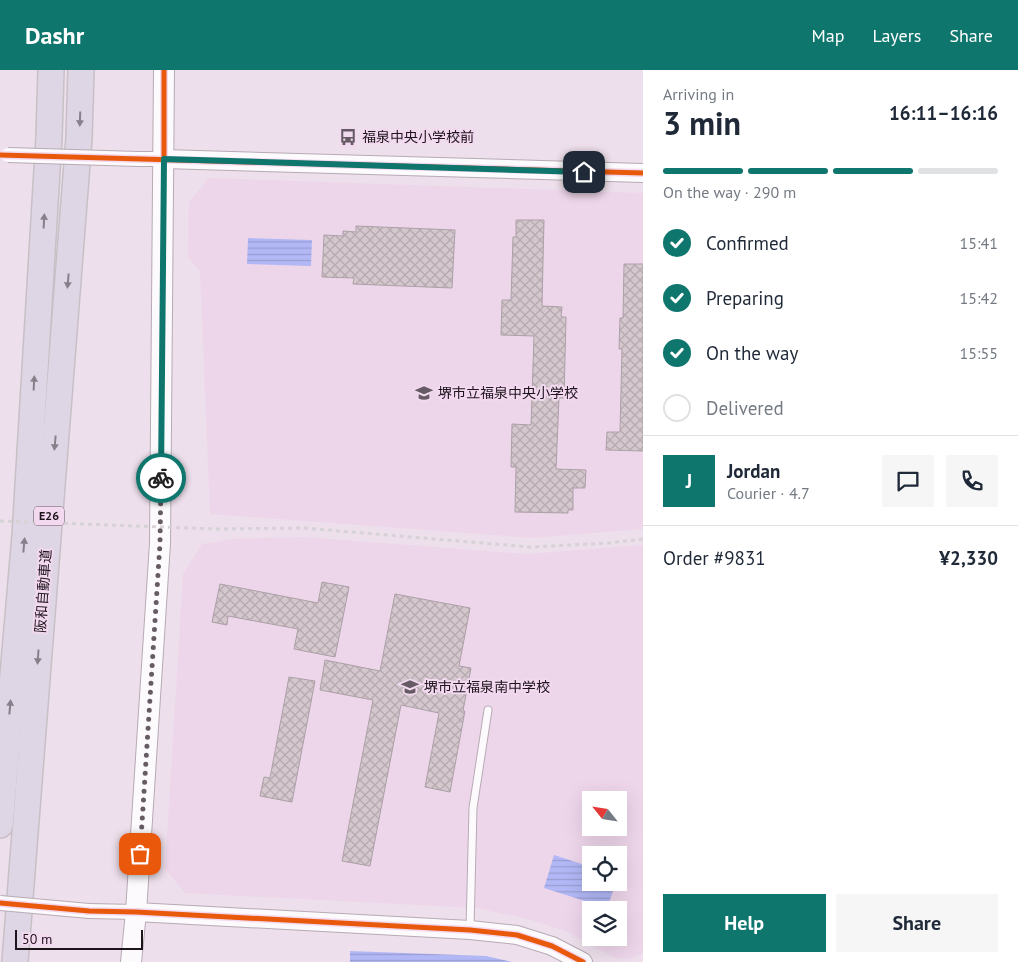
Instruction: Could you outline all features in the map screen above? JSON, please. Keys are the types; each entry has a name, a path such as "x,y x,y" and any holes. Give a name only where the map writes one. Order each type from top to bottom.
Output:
{"highway":[{"name":"阪和自動車道","path":"0,826 25,536 51,70"},
{"name":"阪和自動車道","path":"15,962 79,138 81,70"}],"main road":[{"path":"132,962 160,543 164,70"}],"street":[{"path":"4,155 643,173"},
{"path":"0,902 89,911 470,930 517,935 552,946 583,962"}],"lane":[{"path":"470,930 473,808 488,710"}],"path":[{"path":"0,520 216,529 304,528 530,547 609,543 643,539"}],"shaded area":[{"name":"堺市立福泉中央小学校","path":"209,178 643,193 643,529 532,538 210,514 200,271 188,257 189,202"},
{"name":"堺市立福泉南中学校","path":"304,537 527,554 643,545 643,953 631,959 614,958 593,946 627,946 627,901 582,901 582,940 568,932 524,918 475,908 185,893 165,869 183,574 202,544 231,539"}],"water":[{"path":"248,238 312,240 311,266 247,264"},
{"path":"554,855 582,864 582,891 613,891 610,901 585,901 544,888"},
{"path":"350,951 486,956 512,962 350,962"}],"building":[{"path":"516,220 544,220 542,306 562,307 561,317 566,317 564,398 559,398 556,469 586,470 585,488 573,488 573,510 568,510 568,513 515,512 516,467 511,467 512,424 531,425 534,336 501,335 502,300 511,300 513,237 516,237"},
{"path":"356,226 455,230 452,288 353,284 354,278 322,277 324,235 343,236 343,231 356,232"},
{"path":"624,264 643,264 643,451 606,450 607,432 620,432 622,349 619,349 620,318 623,318"},
{"path":"322,582 349,587 335,657 294,649 298,629 228,616 227,625 212,622 220,584 318,603"},
{"path":"395,594 470,608 459,666 471,668 450,792 425,787 439,713 401,705 370,866 342,861 373,700 320,690 325,660 380,671"},
{"path":"289,677 315,681 292,802 260,796 264,777 270,778"}],"cycle path":[{"path":"164,70 164,159"},
{"path":"0,155 643,173"},
{"path":"0,903 89,911 470,930 517,935 552,946 583,962"}],"way so far":[{"path":"140,854 160,543 161,478"}],"place":[{"name":"福泉中央小学校前","path":"348,137"},
{"name":"堺市立福泉中央小学校","path":"424,393"},
{"name":"堺市立福泉南中学校","path":"410,687"}],"route":[{"path":"161,478 164,159 584,172"}]}
